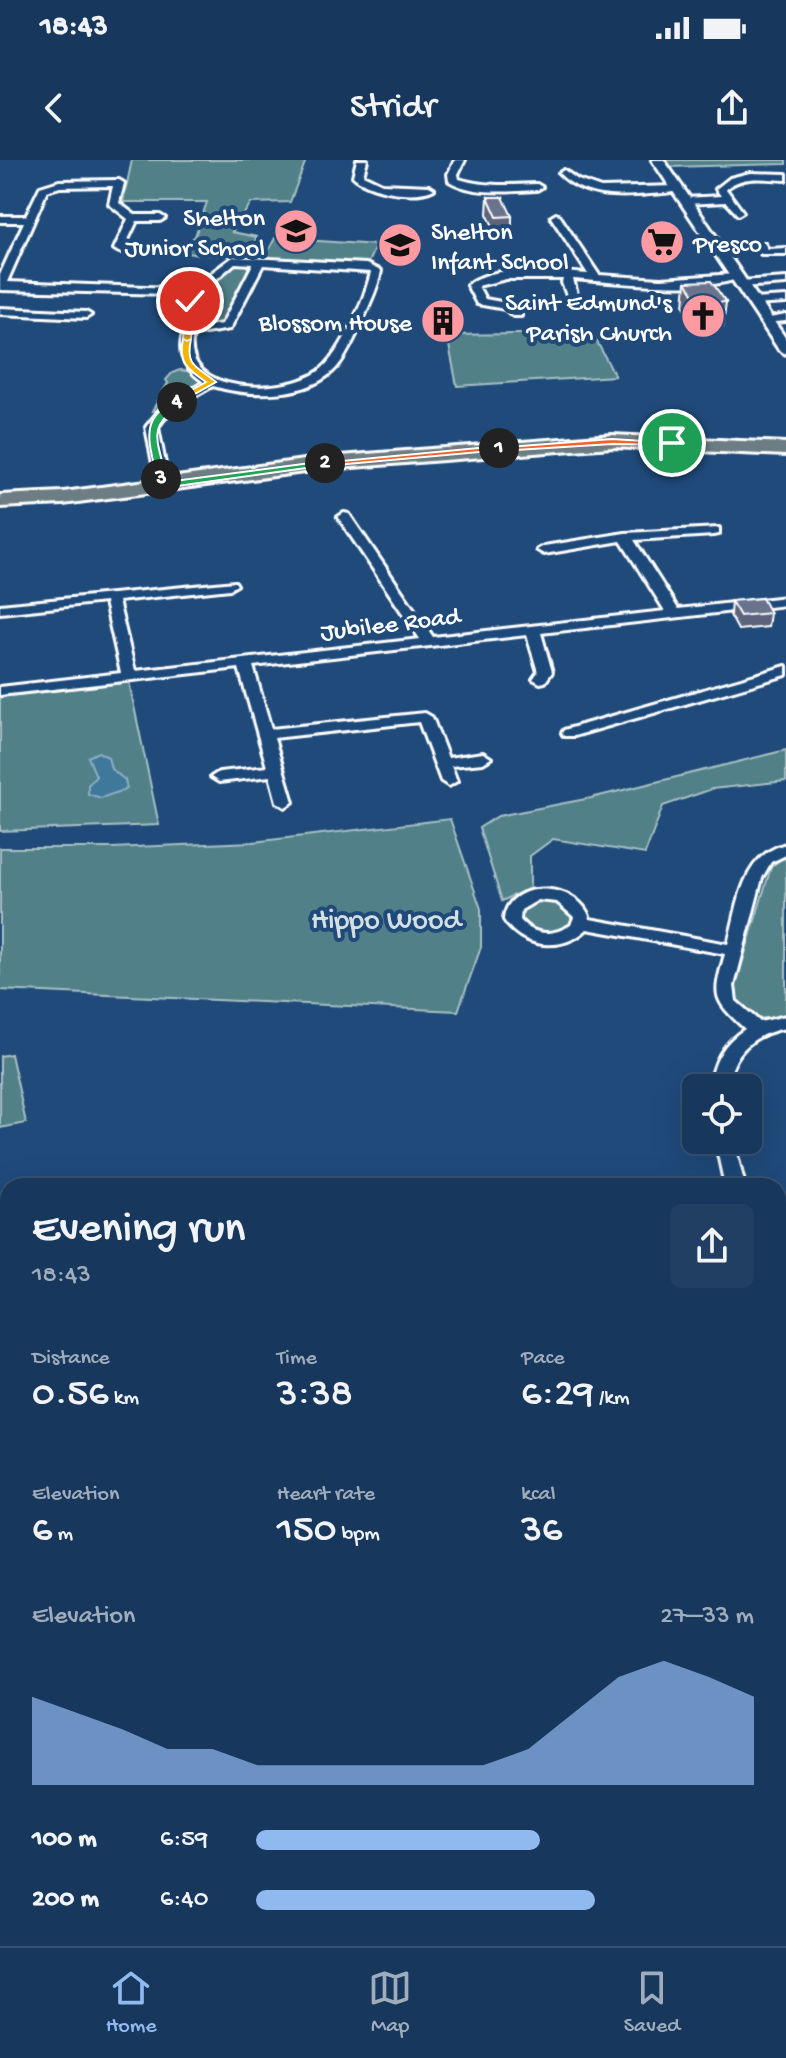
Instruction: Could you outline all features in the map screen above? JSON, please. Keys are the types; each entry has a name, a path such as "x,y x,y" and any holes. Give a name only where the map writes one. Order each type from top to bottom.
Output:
{"main road":[{"path":"0,501 63,498 342,462 612,441 786,449"}],"street":[{"path":"362,160 358,176 363,183 429,189"},
{"path":"460,160 453,174 454,181 464,185 537,187"},
{"path":"658,160 786,350"},
{"path":"564,173 570,180 605,191 676,189"},
{"path":"738,212 726,199 721,187 729,180 786,177"},
{"path":"160,218 133,218 114,204 119,183 55,184 43,189 5,259 0,286 175,291 210,279 230,261 366,267 376,271 344,347 324,373 291,386 259,390 234,389 212,382 189,366 185,357 191,303 175,291"},
{"path":"685,201 726,199"},
{"path":"556,217 595,277"},
{"path":"133,218 119,249 141,250"},
{"path":"0,219 28,219"},
{"path":"760,245 765,252 786,251"},
{"path":"188,332 226,327 260,261"},
{"path":"517,314 508,306 481,302 472,285 481,278 491,277 595,277 611,281 661,282 786,281"},
{"path":"569,277 567,283 573,298"},
{"path":"752,302 786,300"},
{"path":"0,311 86,315"},
{"path":"764,320 786,318"},
{"path":"163,485 152,427 167,408 212,382"},
{"path":"344,517 429,642"},
{"path":"544,550 625,537 714,531"},
{"path":"625,537 674,614"},
{"path":"0,609 230,585"},
{"path":"111,599 129,676"},
{"name":"Jubilee Road","path":"0,691 674,614 784,606"},
{"path":"533,630 545,672 540,679"},
{"path":"245,663 285,802"},
{"path":"569,733 786,670"},
{"path":"267,734 425,717 449,781"},
{"path":"441,763 483,758"},
{"path":"219,777 276,771"},
{"path":"757,1030 735,1012 725,997 733,950 760,865 771,855 786,849"},
{"path":"582,923 733,950"},
{"path":"721,1074 724,1059 738,1042 757,1030 786,1022"},
{"path":"727,1154 733,1178"}],"green space":[{"path":"132,160 306,160 290,202 251,203 232,232 257,237 246,257 179,253 195,236 207,202 123,202"},
{"path":"665,160 786,160 786,164 669,167"},
{"path":"275,238 376,245 367,265 264,259"},
{"path":"238,263 256,263 222,324 194,328 196,305 190,292"},
{"path":"582,333 584,336 594,336 615,376 457,386 447,335"},
{"path":"180,370 192,372 202,381 160,410 152,411 168,383 166,380"},
{"path":"129,682 159,825 0,831 0,697"},
{"path":"786,750 786,781 712,789 663,806 645,854 553,839 530,856 530,888 502,901 479,828 498,816 591,798"},
{"name":"Hippo Wood","path":"450,819 481,909 481,947 458,1011 0,990 0,848 111,848 253,842"},
{"path":"786,855 786,1017 754,1017 741,1009 733,994 771,867"},
{"path":"535,899 560,901 576,915 574,924 552,933 538,932 525,926 518,920 519,908"},
{"path":"11,1054 26,1123 0,1128 0,1056"}],"water":[{"path":"98,752 108,757 111,769 125,780 127,789 101,798 88,794 88,785 96,776 88,757"}],"building":[{"path":"488,197 503,197 512,216 497,217"},
{"path":"711,281 726,302 700,304 686,282"},
{"path":"762,598 770,613 740,616 731,601"}],"place":[{"name":"Shelton Junior School","path":"296,231"},
{"name":"Presco","path":"662,242"},
{"name":"Shelton Infant School","path":"400,245"},
{"name":"Saint Edmund's Parish Church","path":"703,316"},
{"name":"Blossom House","path":"443,321"}],"route":[{"path":"190,301 192,310 183,354 189,366 212,382 167,408 152,427 163,485 327,463 492,449 612,441 672,443"}]}
